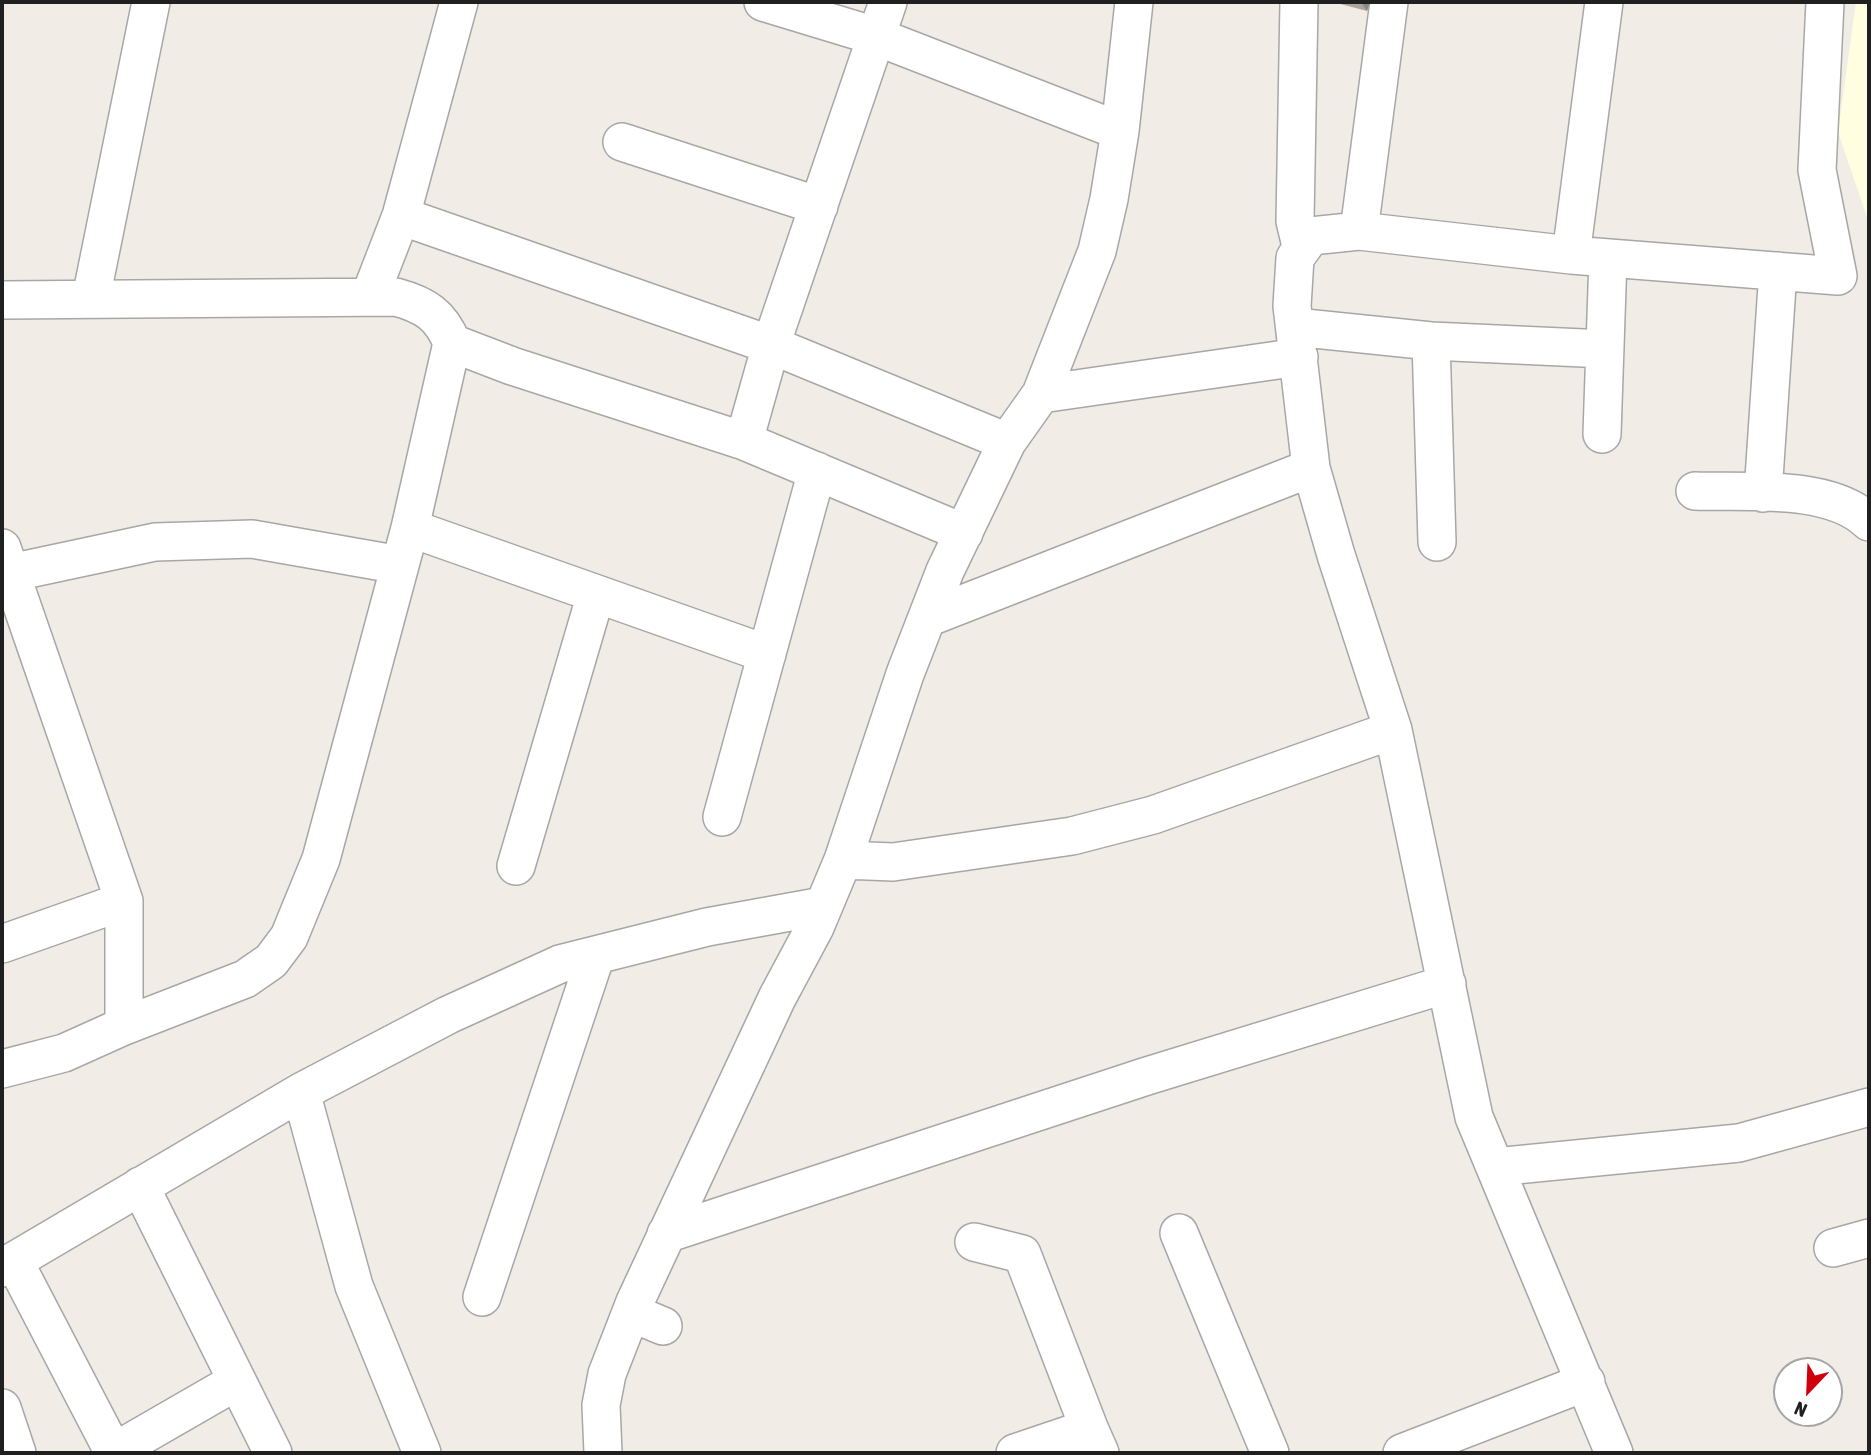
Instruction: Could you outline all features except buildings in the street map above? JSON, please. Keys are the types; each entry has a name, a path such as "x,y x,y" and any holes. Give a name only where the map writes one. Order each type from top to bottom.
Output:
{"street":[{"path":"90,298 151,2"},
{"path":"370,296 401,216 459,2"},
{"path":"763,2 874,36 1120,131"},
{"path":"744,441 771,345 874,36 888,2"},
{"path":"595,1450 607,1374 635,1301 824,906 843,860 927,618 1007,442 1041,394 1097,251 1120,131 1134,2"},
{"path":"1299,2 1295,221 1301,246"},
{"path":"1359,231 1389,2"},
{"path":"1571,256 1604,2"},
{"path":"1614,1453 1475,1116 1394,730 1336,555 1311,468 1297,342 1293,274 1295,258 1301,246 1311,236 1359,231 1571,256 1838,276 1816,170 1825,2"},
{"path":"622,142 819,206"},
{"path":"401,216 771,345 1007,442"},
{"path":"1602,434 1608,258"},
{"path":"1763,494 1778,271"},
{"path":"2,300 305,300 370,296 415,302 434,312 444,323 452,343 410,528 321,859 289,937 271,961 245,979 124,1026 64,1054 2,1069"},
{"path":"1041,394 1297,342 1431,341 1605,349"},
{"path":"1431,341 1437,542"},
{"path":"452,343 512,366 744,441 964,533"},
{"path":"927,618 1311,468"},
{"path":"722,817 817,471"},
{"path":"1695,491 1814,496 1857,510 1869,522"},
{"path":"410,528 767,654"},
{"path":"124,1026 124,901 6,561 155,542 252,539 400,565"},
{"path":"516,866 596,594"},
{"path":"843,860 893,862 1072,836 1153,815 1394,730"},
{"path":"2,944 124,901"},
{"path":"237,1381 113,1453 8,1264 301,1092 448,1015 560,964 707,927 824,906"},
{"path":"482,1297 596,955"},
{"path":"666,1234 1147,1076 1447,984"},
{"path":"301,1092 354,1286 422,1453"},
{"path":"1495,1167 1739,1143 1869,1107"},
{"path":"140,1186 273,1453"},
{"path":"1179,1233 1270,1453"},
{"path":"1833,1248 1869,1238"},
{"path":"974,1241 1022,1254 1095,1440 1015,1453"},
{"path":"635,1301 634,1314 663,1326"},
{"path":"1402,1453 1586,1382"},
{"path":"2,1408 17,1453"}],"shaded area":[{"path":"1856,2 1869,2 1869,223 1838,132"}]}
